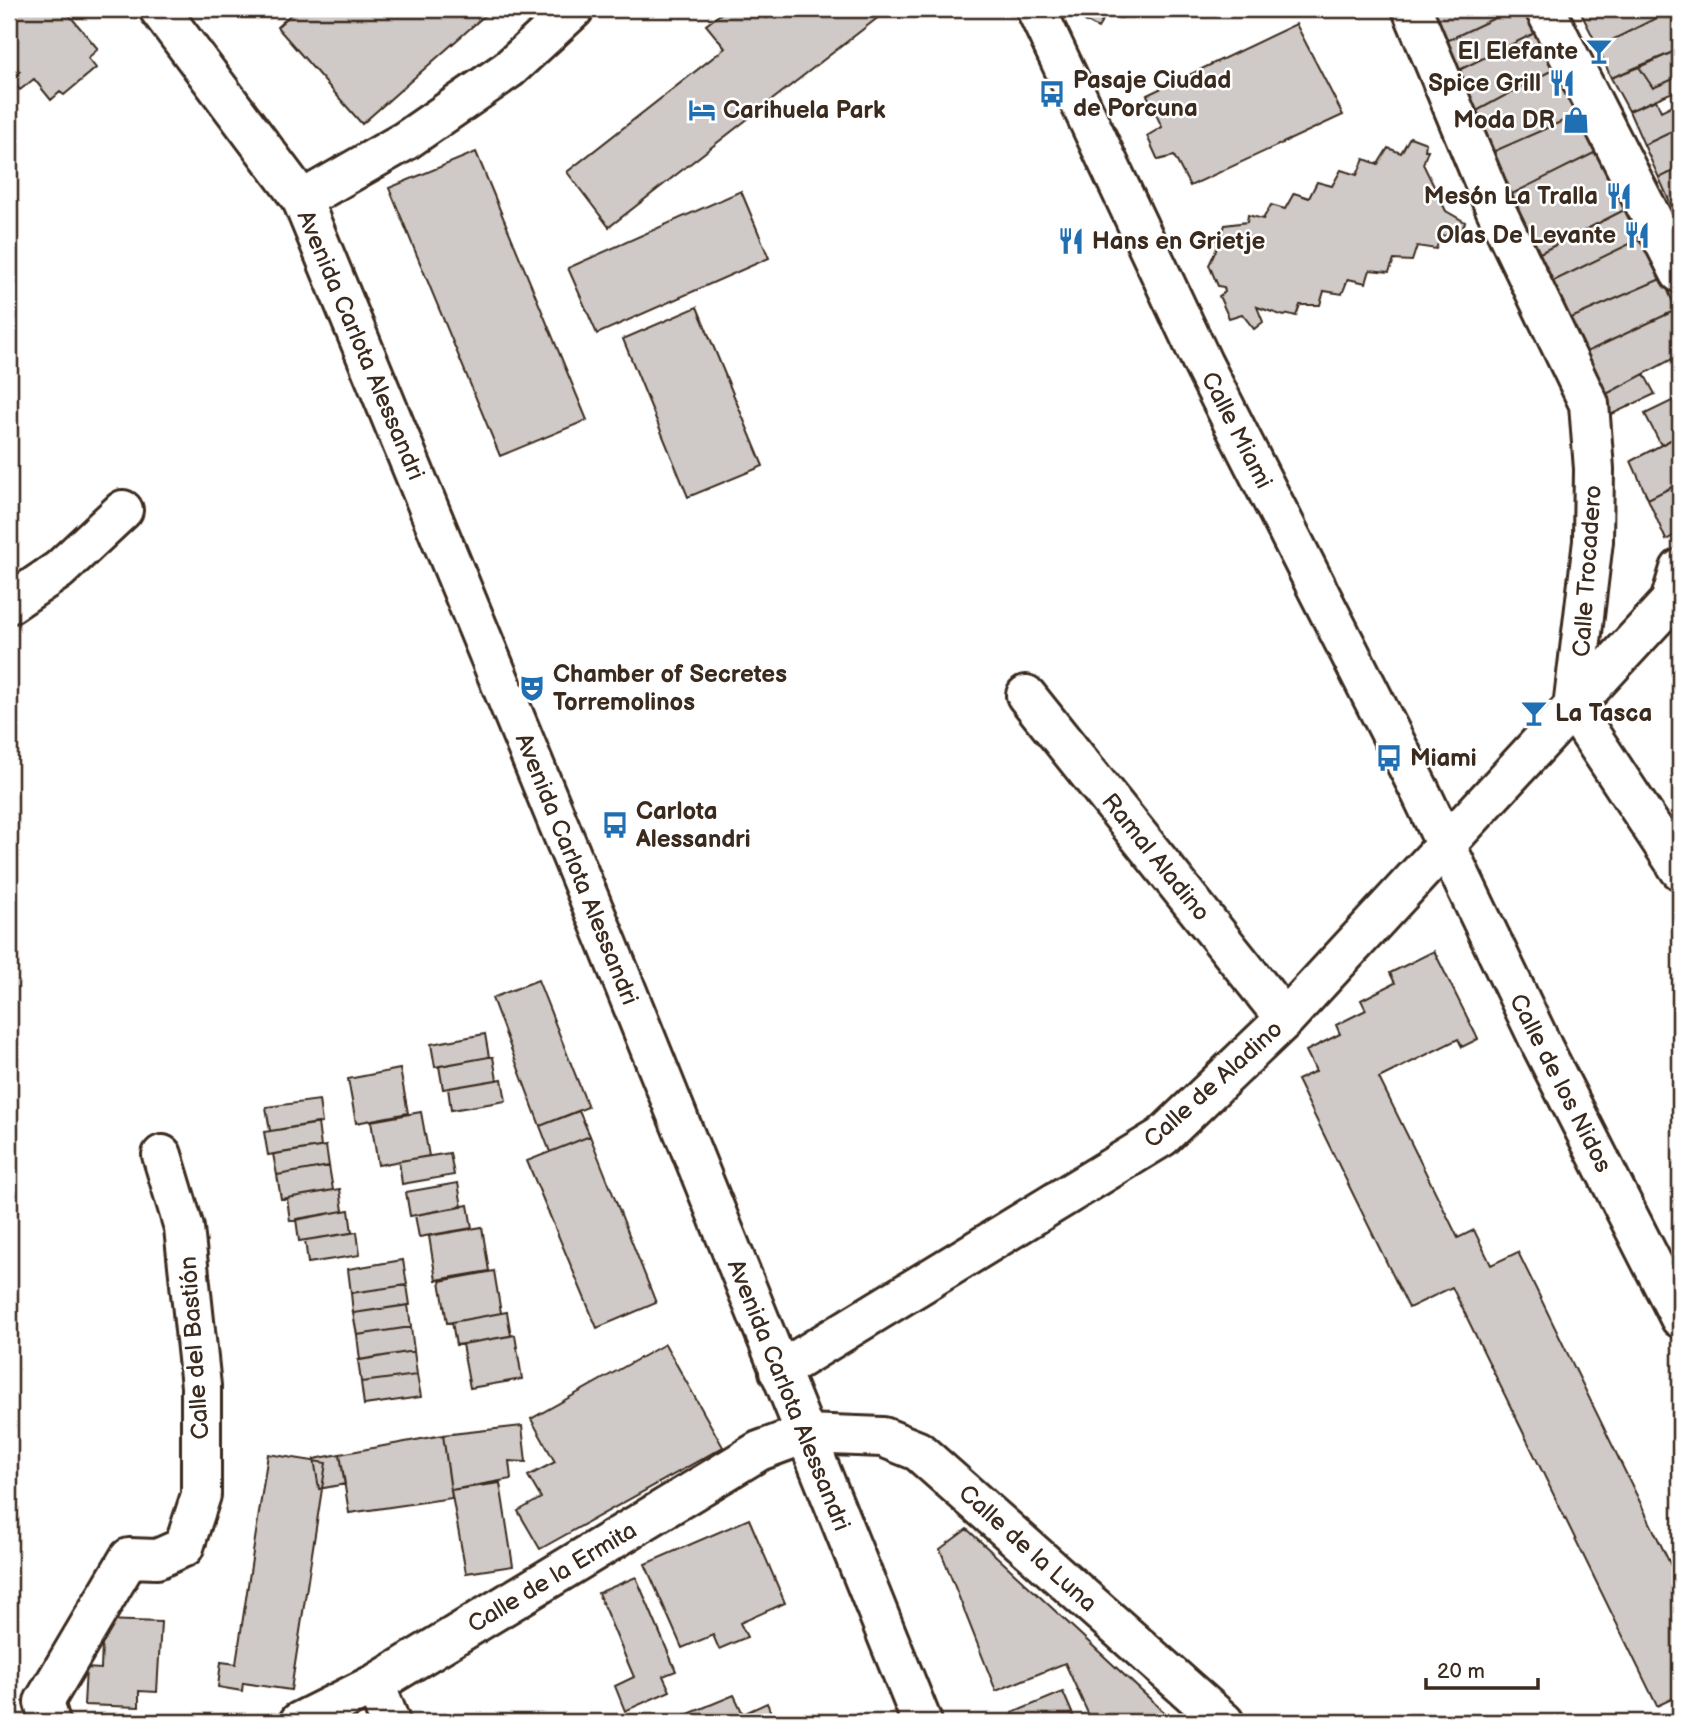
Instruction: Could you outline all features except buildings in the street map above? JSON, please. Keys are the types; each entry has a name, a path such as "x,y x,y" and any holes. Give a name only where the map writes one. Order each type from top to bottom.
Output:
{"street":[{"name":"Avenida Carlota Alessandri","path":"159,9 302,200 607,942 922,1722"},
{"path":"302,200 405,141 509,69 574,9"},
{"name":"Calle Miami","path":"1035,9 1203,364 1446,846"},
{"name":"Calle Trocadero","path":"1412,9 1495,208 1589,404 1594,469 1593,541 1573,708"},
{"path":"1545,9 1680,274"},
{"path":"9,604 60,570 123,510"},
{"name":"Calle de Aladino","path":"779,1371 1162,1137 1285,1019 1671,602 1680,569"},
{"name":"Ramal Aladino","path":"1026,695 1285,1019"},
{"path":"1573,708 1680,870"},
{"name":"Calle de los Nidos","path":"1446,846 1543,1048 1680,1318"},
{"name":"Calle del Bastión","path":"50,1722 44,1702 129,1558 157,1559 184,1546 201,1495 201,1385 184,1228 162,1155"},
{"name":"Calle de la Ermita","path":"299,1722 375,1684 759,1451 805,1434"},
{"name":"Calle de la Luna","path":"805,1434 883,1437 918,1451 1224,1722"},
{"path":"375,1684 390,1722"}],"place":[{"name":"El Elefante","path":"1599,51"},
{"name":"Spice Grill","path":"1562,83"},
{"name":"Pasaje Ciudad de Porcuna","path":"1052,94"},
{"name":"Carihuela Park","path":"702,110"},
{"name":"Moda DR","path":"1576,120"},
{"name":"Mesón La Tralla","path":"1619,196"},
{"name":"Olas De Levante","path":"1637,235"},
{"name":"Hans en Grietje","path":"1071,241"},
{"name":"Chamber of Secretes Torremolinos","path":"532,688"},
{"name":"La Tasca","path":"1534,713"},
{"name":"Miami","path":"1389,758"},
{"name":"Carlota Alessandri","path":"615,825"}]}
